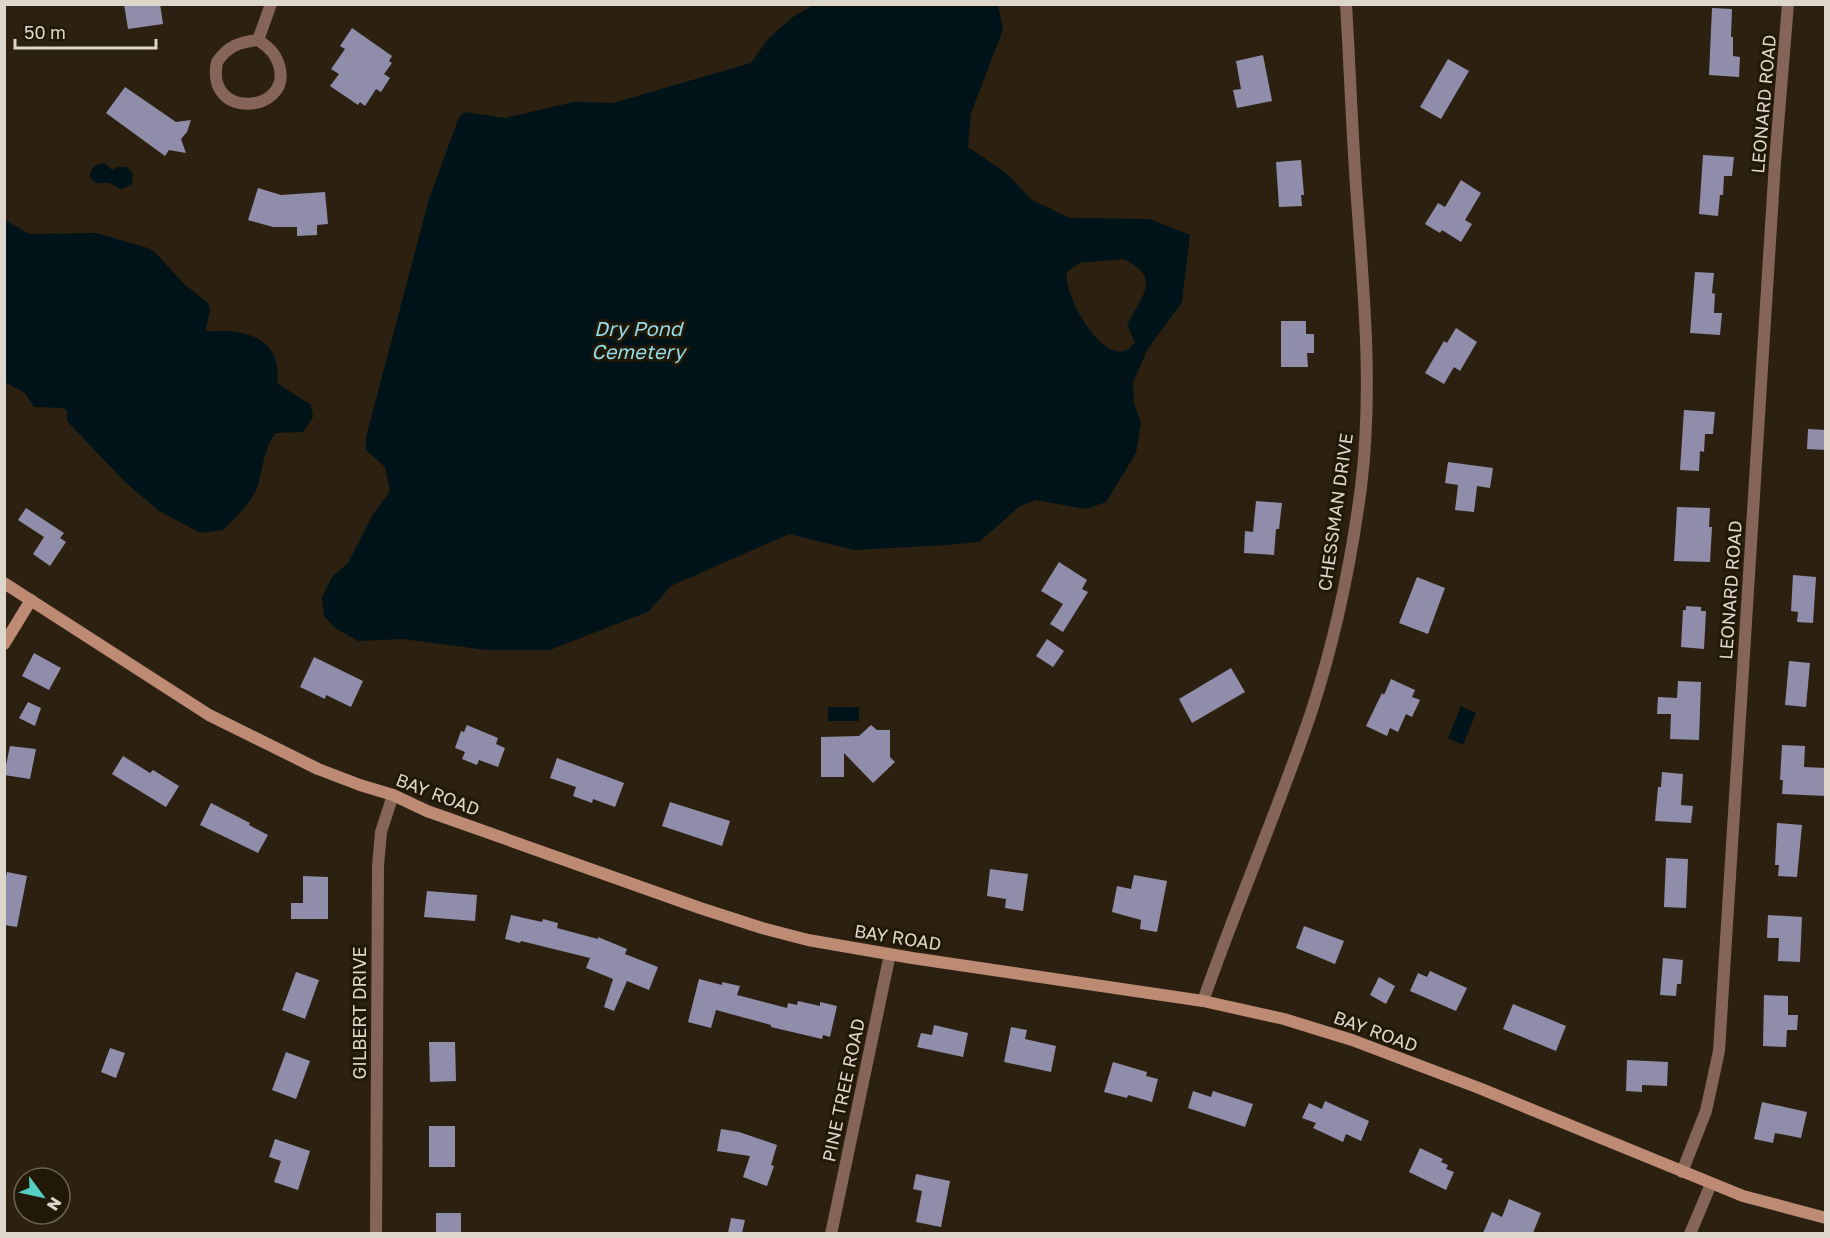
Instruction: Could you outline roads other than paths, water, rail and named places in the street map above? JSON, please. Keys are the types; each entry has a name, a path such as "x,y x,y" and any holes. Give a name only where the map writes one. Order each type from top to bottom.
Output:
{"main road":[{"name":"BAY ROAD","path":"4,583 209,715 318,769 700,908 808,940 1203,1001 1284,1019 1352,1040 1479,1088 1743,1196 1826,1218"},
{"path":"4,644 31,600"}],"street":[{"path":"258,40 271,4"},
{"name":"CHESSMAN DRIVE","path":"1203,1001 1311,711 1332,639 1349,561 1361,486 1366,420 1366,334 1346,4"},
{"name":"LEONARD ROAD","path":"1682,1172 1706,1111 1719,1050 1775,162 1788,4"},
{"path":"258,40 276,56 281,78 273,95 252,104 242,105 222,94 216,84 217,62 231,46 258,40"},
{"name":"GILBERT DRIVE","path":"376,1233 378,866 381,832 393,795"},
{"name":"PINE TREE ROAD","path":"831,1233 890,954"},
{"path":"1690,1233 1711,1184"}],"water":[{"name":"Dry Pond Cemetery","path":"813,5 998,5 1003,30 971,113 968,147 1006,173 1032,200 1070,218 1150,219 1190,235 1182,302 1147,350 1133,383 1134,403 1141,423 1136,453 1106,502 1086,509 1036,500 1020,506 979,542 854,550 789,534 671,586 648,612 550,650 487,650 402,639 358,641 335,628 324,616 322,597 332,577 348,563 372,516 390,491 385,467 366,450 366,437 429,199 459,117 465,112 505,118 574,102 613,103 751,63 768,39 793,17","holes":["1123,259 1143,273 1146,280 1143,296 1127,325 1135,342 1125,351 1114,350 1102,343 1080,315 1072,299 1067,272 1079,263"]},
{"path":"102,163 112,170 117,167 127,167 133,174 132,184 121,189 109,183 95,182 90,177 91,172 95,166"},
{"path":"4,219 29,234 96,233 155,252 183,283 208,303 210,309 206,330 241,333 267,345 276,361 277,383 311,405 313,417 303,432 275,433 266,453 254,494 247,505 223,530 201,533 159,511 125,482 67,421 67,411 64,408 34,407 25,393 5,382"},
{"path":"1461,706 1476,713 1463,745 1448,738"},
{"path":"828,707 859,707 859,721 828,721"}]}
